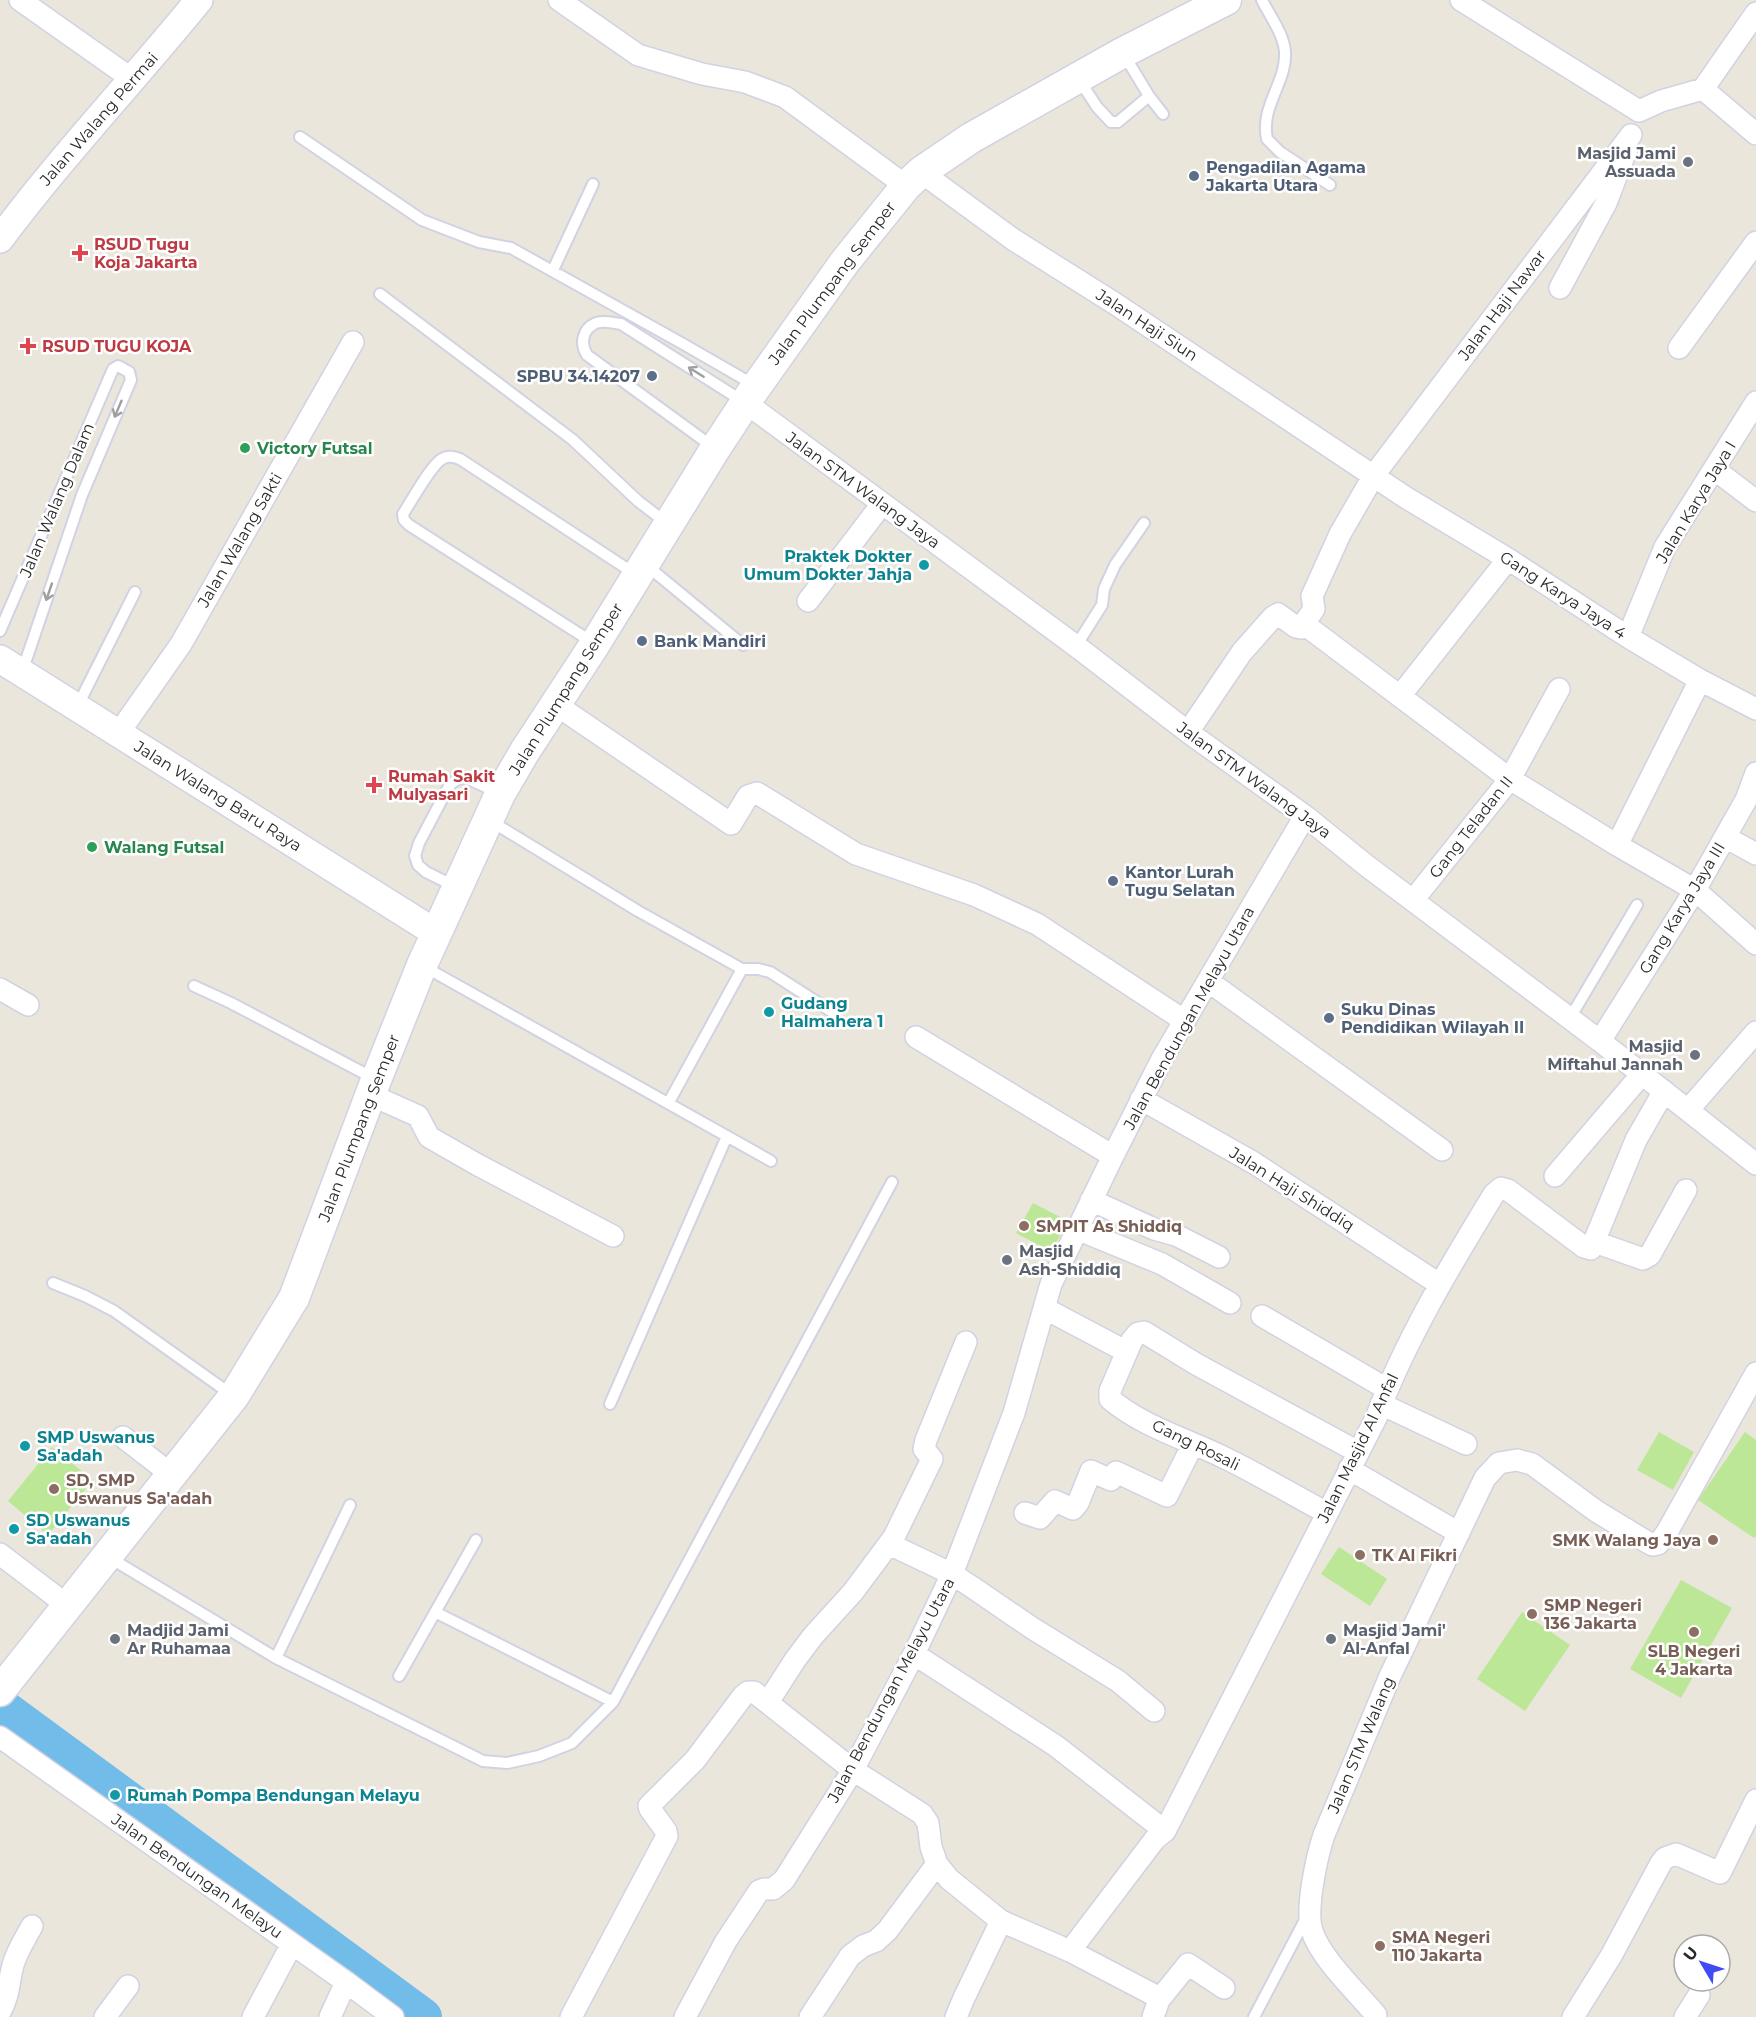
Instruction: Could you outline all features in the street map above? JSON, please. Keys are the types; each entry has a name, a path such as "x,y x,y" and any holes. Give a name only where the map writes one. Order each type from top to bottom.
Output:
{"main road":[{"name":"Jalan Plumpang Semper","path":"1,1687 234,1396 294,1298 422,965 494,807 555,704 595,644 715,449 844,263 913,179 971,138 1122,53 1226,0"}],"street":[{"path":"20,0 132,79"},
{"name":"Jalan Walang Permai","path":"0,239 77,142 199,0"},
{"name":"Jalan Haji Siun","path":"559,0 638,55 702,74 745,82 785,97 1014,240 1374,476"},
{"path":"1461,0 1639,111"},
{"path":"1560,288 1606,203 1639,111 1661,101 1703,89 1756,13"},
{"path":"1703,89 1756,134"},
{"name":"Jalan Haji Nawar","path":"1304,624 1314,609 1312,596 1340,534 1374,476 1631,135"},
{"path":"1679,348 1756,242"},
{"name":"Jalan Walang Sakti","path":"118,734 181,644 353,342"},
{"name":"Jalan STM Walang Jaya","path":"751,395 882,504 1076,646 1188,732 1305,816 1367,866 1414,899 1600,1041 1756,1164"},
{"name":"Jalan Karya Jaya I","path":"1628,638 1665,547 1756,402"},
{"path":"1714,469 1756,501"},
{"name":"Gang Karya Jaya 4","path":"1374,476 1508,559 1628,638 1700,680 1756,709"},
{"path":"808,601 882,504"},
{"path":"1400,696 1508,559"},
{"path":"1188,732 1242,652 1273,616 1278,614 1296,627 1301,628 1304,624 1510,779 1695,890 1756,944"},
{"name":"Jalan Walang Baru Raya","path":"7,669 77,708 436,933"},
{"path":"1617,845 1700,680"},
{"name":"Gang Teladan II","path":"1414,899 1510,779 1559,689"},
{"path":"555,704 731,824 748,796 757,793 856,854 974,895 1037,924 1185,1021"},
{"name":"Gang Karya Jaya III","path":"1600,1041 1695,890 1746,800 1756,773"},
{"name":"Jalan Bendungan Melayu Utara","path":"685,2017 726,1941 759,1891 764,1888 774,1890 783,1880 853,1770 914,1654 952,1574 1014,1413 1051,1284 1077,1228 1162,1059 1305,816"},
{"path":"1725,837 1756,854"},
{"path":"1208,981 1442,1150"},
{"path":"0,989 28,1005"},
{"path":"1688,1110 1756,1032"},
{"path":"916,1037 1113,1156"},
{"path":"1556,1176 1642,1074"},
{"path":"374,1087 418,1116 429,1137 613,1236"},
{"path":"1664,1091 1636,1140 1596,1242 1643,1259 1650,1255 1686,1190"},
{"name":"Jalan Haji Shiddiq","path":"1141,1100 1254,1163 1439,1284"},
{"name":"Jalan Masjid Al Anfal","path":"1070,1951 1155,1839 1165,1831 1327,1513 1439,1284 1494,1194 1501,1188 1508,1190 1584,1247 1591,1249 1596,1242"},
{"path":"1091,1200 1154,1229 1176,1235 1219,1257"},
{"path":"1077,1228 1162,1264 1230,1303"},
{"path":"1044,1308 1127,1352 1132,1340 1138,1333 1144,1332 1353,1461 1459,1533"},
{"path":"1262,1316 1384,1396 1466,1444"},
{"path":"768,1702 813,1636 853,1592 889,1544 930,1465 932,1459 924,1449 926,1440 966,1342"},
{"name":"Gang Rosali","path":"1127,1352 1110,1391 1110,1399 1139,1418 1227,1459 1327,1513"},
{"name":"Jalan STM Walang","path":"1376,2015 1325,1955 1312,1930 1310,1910 1318,1852 1389,1676 1485,1478 1499,1463 1517,1460 1532,1464 1596,1510 1647,1542 1653,1545 1658,1544 1756,1373"},
{"path":"123,1437 172,1475"},
{"path":"1025,1513 1040,1518 1055,1501 1073,1509 1078,1503 1090,1471 1112,1480 1116,1472 1167,1496 1193,1444"},
{"path":"889,1544 952,1574 1032,1628 1118,1681 1154,1711"},
{"path":"0,1554 68,1606"},
{"path":"914,1654 1056,1746 1165,1831"},
{"path":"571,2017 665,1842 666,1831 650,1809 651,1804 695,1760 746,1693 754,1692 853,1770 926,1818 937,1864 949,1879 1001,1921 1070,1951 1156,1996 1156,2009"},
{"name":"Jalan Bendungan Melayu","path":"0,1737 346,1982 387,2015"},
{"path":"1573,2017 1611,1956 1665,1858 1676,1854 1720,1874 1756,1800"},
{"path":"810,2017 850,1956 863,1946 876,1941 887,1931 937,1864"},
{"path":"956,2017 1001,1921"},
{"path":"0,2012 8,1995 12,1968 32,1926"},
{"path":"253,2017 292,1944"},
{"path":"1156,2009 1188,1964 1224,1988"},
{"path":"330,2017 346,1982"},
{"path":"105,2017 128,1986"},
{"path":"1685,2017 1699,1995"}],"lane":[{"path":"1262,0 1285,50 1284,62 1266,119 1267,139 1280,152 1330,185"},
{"path":"1122,53 1163,114"},
{"path":"1078,78 1097,107 1111,122 1118,122 1149,96"},
{"path":"300,137 422,220 479,242 511,248 553,270 751,395"},
{"path":"553,270 593,184"},
{"path":"380,294 573,440 638,501 668,524"},
{"path":"715,449 596,363 584,350 582,343 584,335 596,323 621,324 751,395"},
{"name":"Jalan Walang Dalam","path":"0,631 113,369 118,366 129,372 131,380 7,669"},
{"path":"595,644 404,520 403,514 437,463 448,456 460,459 640,570 743,645"},
{"path":"1076,646 1102,605 1104,589 1115,565 1144,523"},
{"path":"77,708 135,592"},
{"path":"457,887 426,872 418,865 415,856 419,843 449,786 456,779 466,778 494,807 638,911 742,969 770,972 834,1013"},
{"path":"1570,1018 1637,904"},
{"path":"422,965 771,1161"},
{"path":"669,1102 742,969"},
{"path":"194,986 231,1003 374,1087"},
{"path":"610,1404 727,1136"},
{"path":"107,1556 276,1658 483,1761 507,1763 539,1756 572,1743 613,1702 892,1182"},
{"path":"53,1283 86,1296 114,1311 234,1396"},
{"path":"276,1658 350,1505"},
{"path":"399,1676 476,1540"},
{"path":"435,1612 613,1702"},
{"path":"1254,2017 1310,1910"}],"green space":[{"path":"1033,1203 1068,1221 1051,1252 1016,1233"},
{"path":"1659,1432 1694,1452 1673,1490 1637,1470"},
{"path":"1745,1432 1756,1440 1756,1536 1754,1538 1698,1500"},
{"path":"52,1447 93,1480 48,1535 8,1501"},
{"path":"1339,1547 1387,1579 1370,1606 1321,1574"},
{"path":"1681,1580 1732,1608 1681,1698 1630,1669"},
{"path":"1522,1612 1570,1645 1525,1711 1477,1679"}],"waterway":[{"path":"0,1706 423,2017"}],"place":[{"name":"Masjid Jami Assuada","path":"1688,162"},
{"name":"Pengadilan Agama Jakarta Utara","path":"1194,176"},
{"name":"RSUD Tugu Koja Jakarta","path":"80,253"},
{"name":"RSUD TUGU KOJA","path":"28,346"},
{"name":"SPBU 34.14207","path":"652,376"},
{"name":"Victory Futsal","path":"245,448"},
{"name":"Praktek Dokter Umum Dokter Jahja","path":"924,565"},
{"name":"Bank Mandiri","path":"642,641"},
{"name":"Rumah Sakit Mulyasari","path":"374,785"},
{"name":"Walang Futsal","path":"92,847"},
{"name":"Kantor Lurah Tugu Selatan","path":"1113,881"},
{"name":"Gudang Halmahera 1","path":"769,1012"},
{"name":"Suku Dinas Pendidikan Wilayah II","path":"1329,1018"},
{"name":"Masjid Miftahul Jannah","path":"1695,1055"},
{"name":"SMPIT As Shiddiq","path":"1024,1226"},
{"name":"Masjid Ash-Shiddiq","path":"1007,1260"},
{"name":"SMP Uswanus Sa'adah","path":"25,1446"},
{"name":"SD, SMP Uswanus Sa'adah","path":"54,1489"},
{"name":"SD Uswanus Sa'adah","path":"14,1529"},
{"name":"SMK Walang Jaya","path":"1713,1540"},
{"name":"TK Al Fikri","path":"1360,1555"},
{"name":"SMP Negeri 136 Jakarta","path":"1532,1614"},
{"name":"SLB Negeri 4 Jakarta","path":"1694,1632"},
{"name":"Madjid Jami Ar Ruhamaa","path":"115,1639"},
{"name":"Masjid Jami' Al-Anfal","path":"1331,1639"},
{"name":"Rumah Pompa Bendungan Melayu","path":"115,1795"},
{"name":"SMA Negeri 110 Jakarta","path":"1380,1946"}]}
